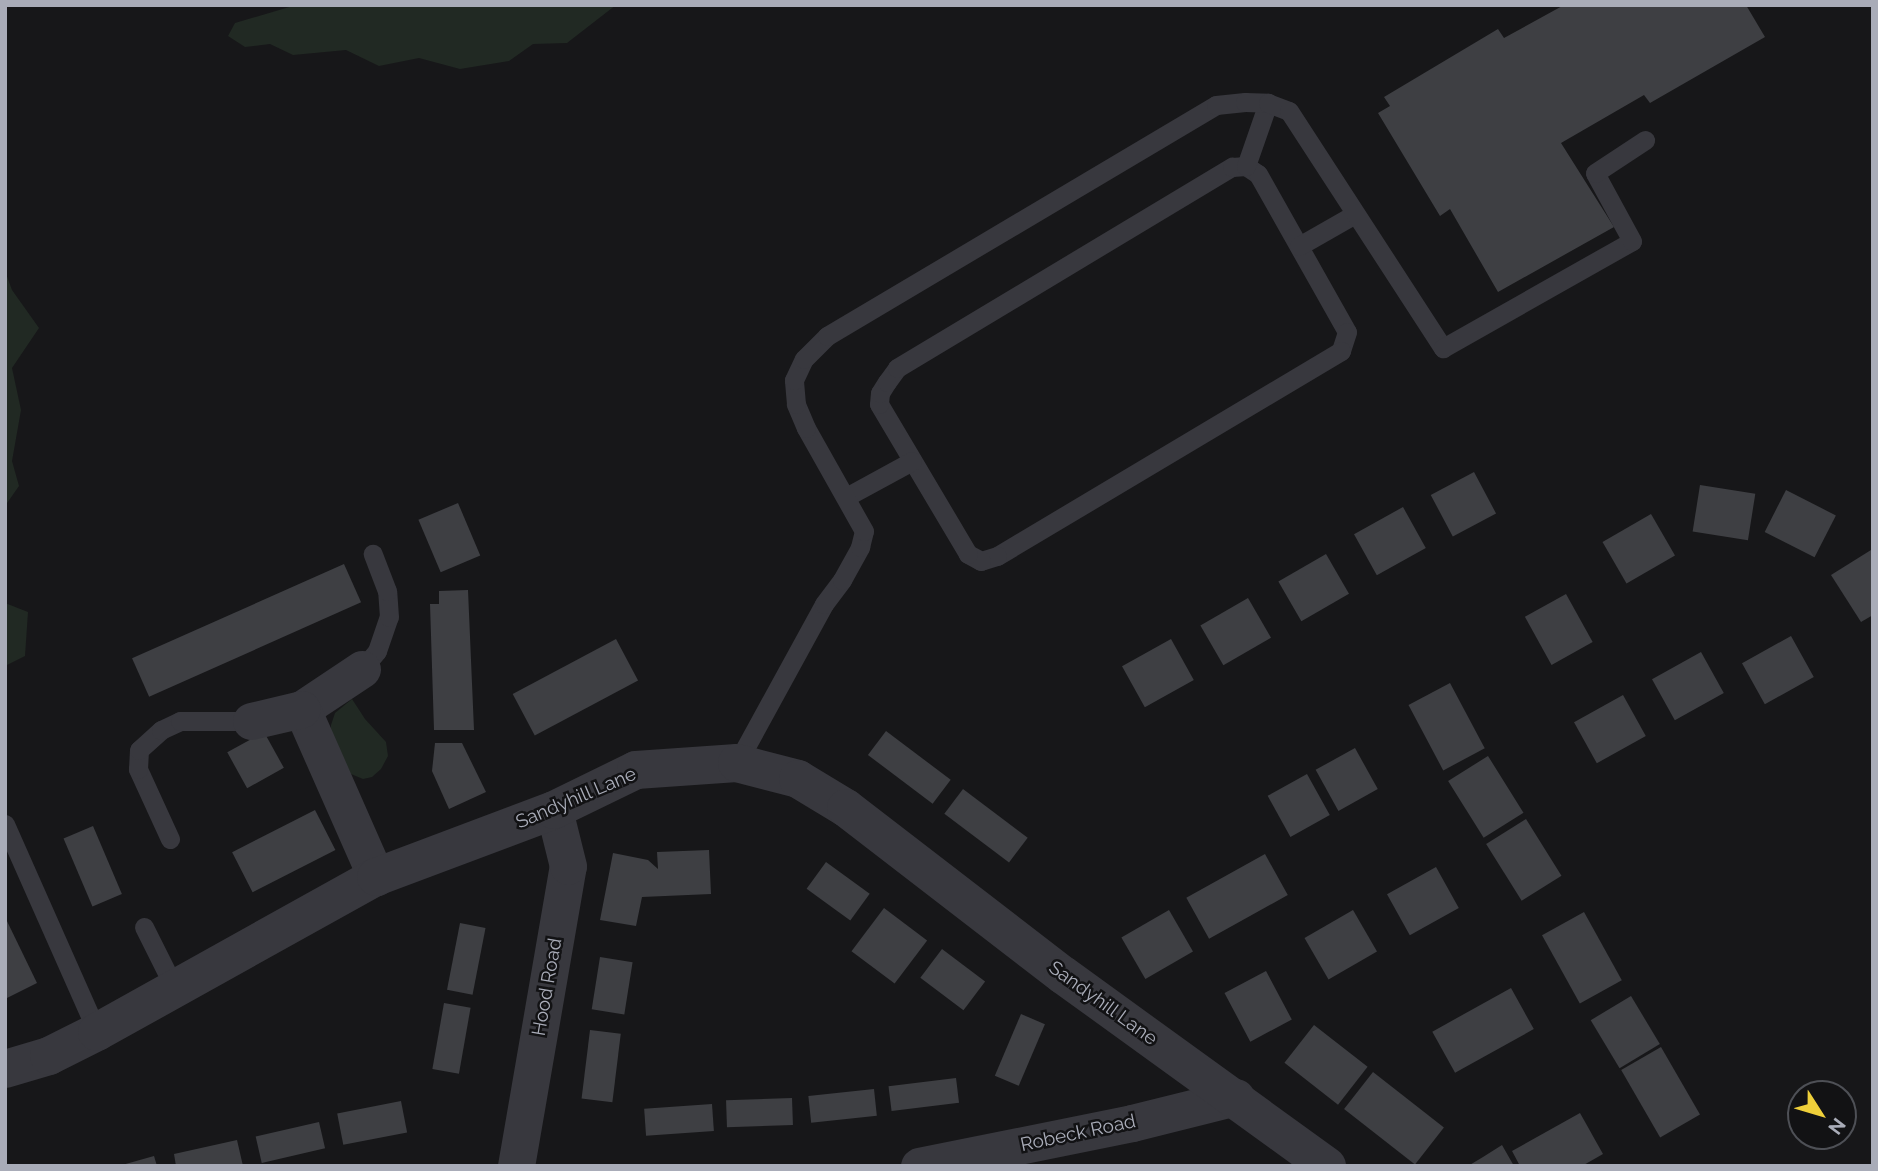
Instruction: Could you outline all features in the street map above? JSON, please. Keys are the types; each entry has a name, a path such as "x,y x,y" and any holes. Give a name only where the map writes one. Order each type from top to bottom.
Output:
{"street":[{"path":"251,721 302,709 362,669"},
{"path":"302,709 376,877"},
{"name":"Sandyhill Lane","path":"5,1069 49,1056 97,1032 376,877 554,810 636,770 737,763 797,779 846,808 1063,975 1236,1097 1327,1166"},
{"name":"Hood Road","path":"516,1166 568,866 554,810"},
{"name":"Robeck Road","path":"919,1166 1132,1123 1236,1097"}],"lane":[{"path":"1246,166 1268,103"},
{"path":"737,763 824,604 842,580 860,547 864,531 806,428 796,404 793,380 804,359 827,336 1216,105 1268,103 1289,111 1443,348 1632,241 1595,173 1645,140"},
{"path":"1246,166 1258,174 1347,332 1341,351 998,556 981,561 968,554 879,404 880,393 897,368 1232,167 1246,166"},
{"path":"1299,246 1355,214"},
{"path":"846,497 912,461"},
{"path":"362,669 377,650 389,617 387,591 373,554"},
{"path":"170,839 138,769 139,750 161,730 180,721 251,721"},
{"path":"5,824 97,1032"},
{"path":"144,927 175,989"}],"shaded area":[{"path":"296,5 616,5 567,43 533,44 509,61 460,69 419,58 379,66 346,50 293,55 270,44 245,47 228,36 235,23"},
{"path":"5,271 12,290 39,328 12,368 21,410 12,461 19,486 5,506"},
{"path":"5,603 28,612 25,656 5,666"},
{"path":"352,699 365,719 386,742 388,756 381,769 372,777 363,779 351,774 331,737 335,713"}],"building":[{"path":"1564,5 1746,5 1765,37 1650,103 1644,95 1561,143 1614,227 1498,292 1450,209 1440,216 1378,113 1390,106 1384,97 1498,29 1504,38"},
{"path":"1474,472 1496,513 1453,537 1431,495"},
{"path":"1700,485 1755,494 1748,540 1693,531"},
{"path":"1786,490 1836,515 1815,557 1765,532"},
{"path":"458,503 480,555 441,572 418,520"},
{"path":"1403,507 1426,548 1377,575 1354,534"},
{"path":"1651,514 1675,556 1627,584 1603,542"},
{"path":"1871,550 1873,615 1861,622 1831,575"},
{"path":"1326,554 1349,594 1301,621 1278,582"},
{"path":"344,564 361,602 149,697 132,658"},
{"path":"468,590 474,730 434,730 430,604 439,604 439,591"},
{"path":"1566,594 1593,642 1552,665 1525,617"},
{"path":"1248,598 1271,638 1223,665 1200,626"},
{"path":"1791,636 1814,677 1765,704 1742,663"},
{"path":"616,639 638,680 535,735 513,694"},
{"path":"1171,639 1194,680 1145,707 1122,666"},
{"path":"1701,652 1724,693 1675,720 1652,679"},
{"path":"1450,683 1485,748 1443,770 1409,705"},
{"path":"1623,695 1646,736 1597,763 1574,722"},
{"path":"886,731 951,780 933,804 868,755"},
{"path":"264,732 284,768 247,788 227,752"},
{"path":"435,743 462,743 486,792 449,809 432,771"},
{"path":"1355,748 1378,789 1338,811 1316,770"},
{"path":"1488,756 1524,813 1484,838 1448,781"},
{"path":"1307,774 1330,815 1290,837 1268,796"},
{"path":"963,789 1028,838 1009,863 944,814"},
{"path":"315,810 335,850 253,892 232,852"},
{"path":"1526,819 1562,876 1522,901 1486,844"},
{"path":"93,826 122,894 92,907 64,839"},
{"path":"709,850 711,894 642,897 636,926 600,920 613,853 648,860 658,869 657,852"},
{"path":"1265,854 1288,895 1209,939 1186,898"},
{"path":"826,862 870,894 850,920 807,889"},
{"path":"1436,867 1459,908 1410,935 1387,894"},
{"path":"884,908 927,940 895,984 852,951"},
{"path":"1169,910 1193,952 1145,979 1121,938"},
{"path":"1353,910 1377,952 1329,980 1305,938"},
{"path":"1584,912 1622,980 1580,1003 1542,935"},
{"path":"5,917 37,983 5,999"},
{"path":"460,923 486,928 473,995 447,990"},
{"path":"942,949 985,981 963,1010 920,978"},
{"path":"600,957 633,962 624,1015 592,1009"},
{"path":"1266,971 1292,1020 1250,1042 1225,993"},
{"path":"1511,988 1534,1029 1455,1073 1432,1032"},
{"path":"1631,996 1660,1044 1620,1068 1591,1020"},
{"path":"444,1003 471,1008 459,1074 432,1069"},
{"path":"1021,1014 1045,1024 1019,1086 995,1076"},
{"path":"1314,1025 1368,1067 1338,1105 1284,1063"},
{"path":"590,1030 621,1034 612,1102 582,1098"},
{"path":"1661,1047 1700,1115 1660,1138 1621,1070"},
{"path":"1373,1072 1444,1127 1415,1164 1344,1109"},
{"path":"956,1078 959,1103 892,1111 889,1086"},
{"path":"874,1089 877,1116 811,1123 808,1096"},
{"path":"792,1098 793,1125 727,1127 726,1100"},
{"path":"401,1101 407,1132 343,1145 337,1113"},
{"path":"712,1104 714,1131 646,1136 644,1109"},
{"path":"1580,1113 1603,1154 1582,1166 1520,1166 1512,1151"},
{"path":"319,1122 325,1148 262,1163 256,1137"},
{"path":"237,1140 243,1166 176,1166 174,1154"},
{"path":"1502,1145 1514,1166 1468,1166 1483,1157"},
{"path":"154,1156 157,1166 122,1166 122,1165"}]}
